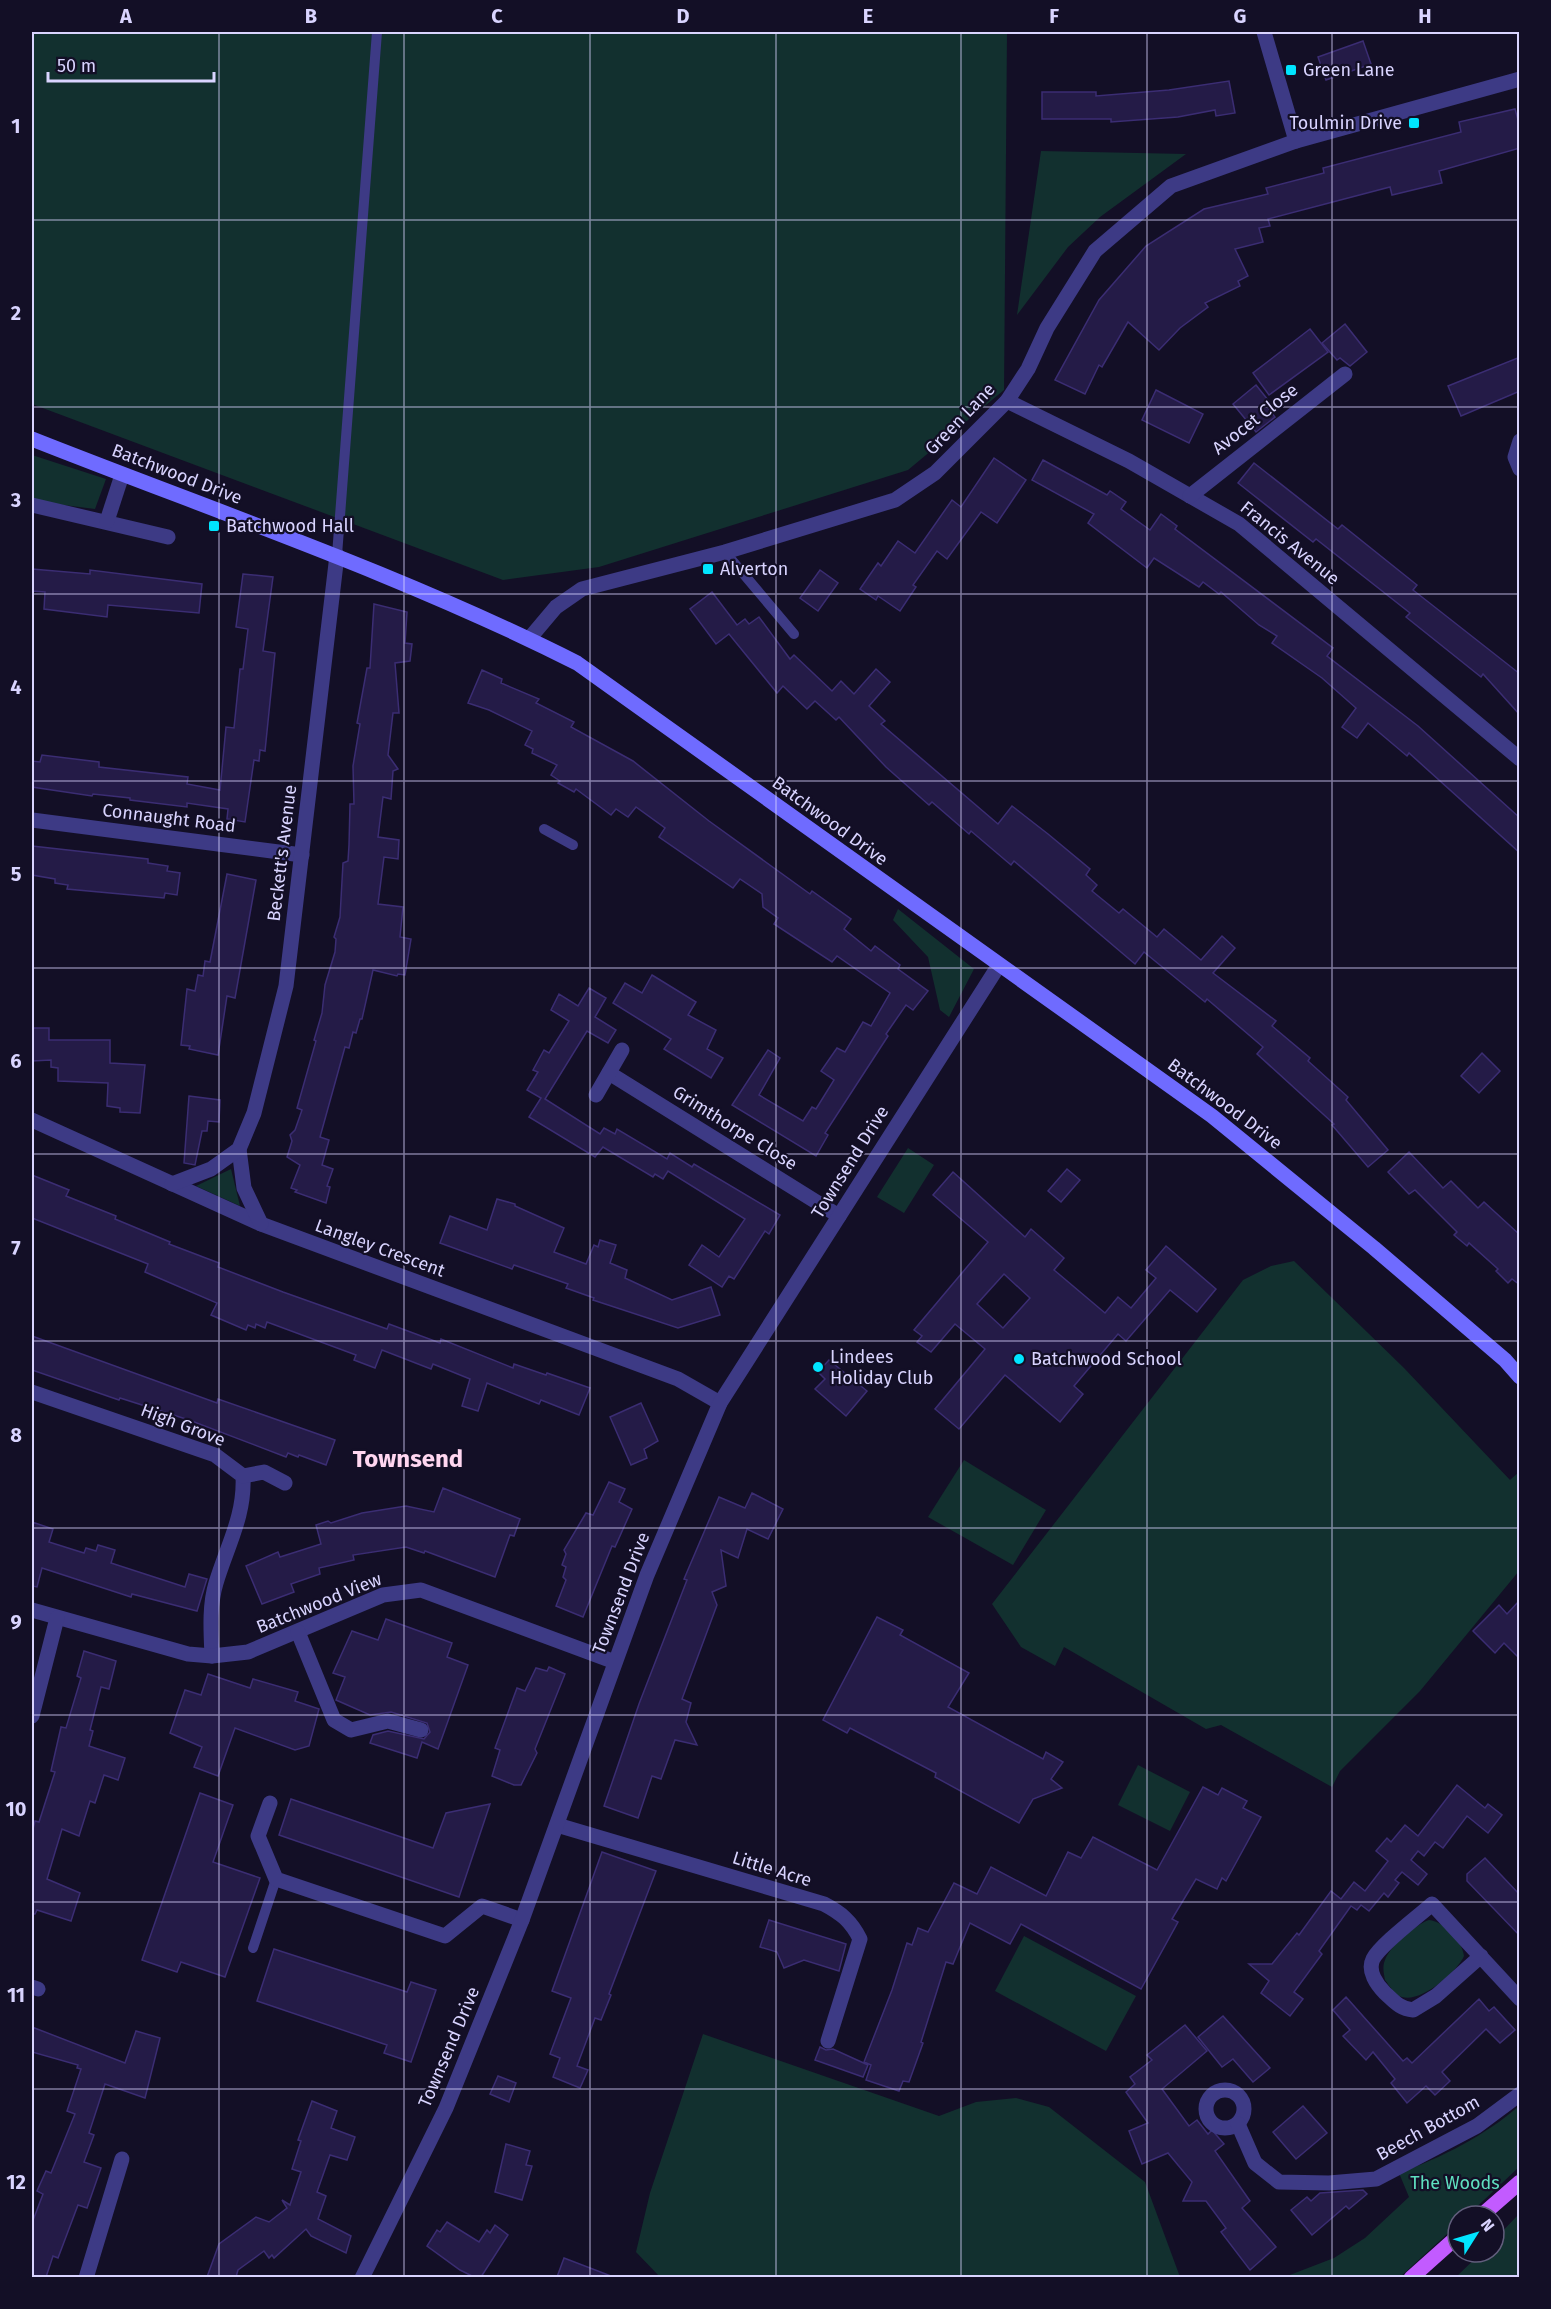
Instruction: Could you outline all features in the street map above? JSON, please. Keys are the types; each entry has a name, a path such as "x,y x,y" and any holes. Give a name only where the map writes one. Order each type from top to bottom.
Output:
{"main road":[{"path":"1495,2204 1520,2182"},
{"path":"1411,2277 1446,2246"}],"street":[{"path":"1264,32 1296,141"},
{"name":"Green Lane","path":"529,639 556,607 582,589 725,552 895,500 935,473 1007,401 1028,369 1047,328 1095,251 1171,186 1296,141 1520,79"},
{"name":"Avocet Close","path":"1190,496 1345,374"},
{"name":"Francis Avenue","path":"1007,401 1129,461 1239,524 1520,759"},
{"name":"Batchwood Drive","path":"32,439 337,555 529,639 576,663 1212,1116 1380,1252 1505,1360 1520,1377"},
{"path":"1520,441 1515,457 1520,469"},
{"path":"107,521 122,475"},
{"path":"32,505 168,537"},
{"name":"Beckett's Avenue","path":"238,1149 254,1113 286,986 337,555"},
{"name":"Connaught Road","path":"32,820 302,855"},
{"name":"Townsend Drive","path":"362,2277 446,2108 522,1920 648,1575 720,1403 999,965"},
{"path":"596,1095 621,1050"},
{"name":"Grimthorpe Close","path":"609,1072 839,1216"},
{"name":"Langley Crescent","path":"32,1120 261,1224 678,1379 720,1403"},
{"path":"172,1184 211,1168 238,1149 244,1188 261,1224"},
{"name":"High Grove","path":"32,1392 216,1455 243,1476"},
{"path":"212,1656 210,1622 215,1585 240,1518 244,1496 243,1476 264,1472 285,1483"},
{"name":"Batchwood View","path":"32,1610 188,1654 212,1656 248,1652 383,1595 421,1590 615,1662"},
{"path":"32,1716 57,1618"},
{"path":"298,1632 334,1720 351,1730 388,1720 420,1730"},
{"path":"270,1803 258,1836 276,1879 445,1936 482,1906 522,1920"},
{"name":"Little Acre","path":"557,1825 824,1904 841,1913 854,1926 860,1939 828,2041"},
{"path":"1481,1956 1436,1996 1413,2010 1396,2004 1378,1986 1372,1969 1372,1960 1380,1951 1432,1904 1481,1956 1520,1999"},
{"name":"Beech Bottom","path":"1238,2124 1255,2163 1279,2182 1329,2183 1376,2179 1477,2126 1520,2094"},
{"path":"86,2277 122,2159"}],"lane":[{"path":"337,555 377,32"},
{"path":"725,552 794,634"},
{"path":"544,829 573,845"},
{"path":"253,1948 276,1879"}],"green space":[{"path":"32,32 1007,32 1004,390 908,470 599,567 503,580 32,404"},
{"path":"1041,151 1186,154 1100,217 1068,247 1017,315"},
{"path":"32,455 106,479 95,509 32,501"},
{"path":"898,909 974,969 949,1017 940,1010 928,957 893,920"},
{"path":"908,1148 934,1165 904,1213 877,1197"},
{"path":"231,1169 240,1206 196,1186"},
{"path":"1294,1261 1404,1368 1510,1480 1519,1472 1519,1571 1420,1691 1340,1771 1332,1787 1221,1725 1206,1729 1064,1647 1055,1666 1021,1647 992,1604 1243,1280 1271,1266"},
{"path":"964,1460 1046,1510 1013,1565 928,1517"},
{"path":"1138,1765 1190,1792 1170,1831 1118,1805"},
{"path":"1429,1920 1441,1924 1452,1933 1460,1944 1464,1956 1454,1970 1438,1985 1410,1998 1399,1996 1385,1980 1383,1968 1385,1960 1404,1937"},
{"path":"1024,1936 1136,1996 1106,2051 995,1991"},
{"path":"703,2034 939,2116 976,2102 1016,2098 1049,2107 1145,2182 1180,2277 660,2277 636,2252 650,2193"},
{"name":"The Woods","path":"1519,2106 1519,2167 1480,2204 1446,2204 1446,2235 1400,2277 1282,2278 1334,2258 1365,2238 1409,2197 1399,2173 1462,2145"},
{"name":"The Woods","path":"1519,2214 1519,2277 1456,2277 1470,2264 1506,2264 1506,2228"}],"building":[{"path":"1363,41 1371,64 1326,80 1318,57"},
{"path":"1229,81 1235,113 1216,116 1215,110 1178,117 1111,122 1111,119 1042,119 1042,92 1096,92 1096,96 1169,90"},
{"path":"1515,109 1520,127 1520,148 1439,171 1442,183 1392,195 1390,187 1268,219 1270,226 1259,228 1263,242 1235,249 1248,276 1238,281 1240,286 1205,303 1208,307 1180,328 1159,350 1128,322 1102,367 1099,365 1085,394 1055,380 1099,300 1146,246 1204,209 1268,194 1266,188 1324,173 1323,168 1461,132 1459,122"},
{"path":"1345,324 1367,352 1350,366 1340,358 1337,360 1322,343"},
{"path":"1310,329 1328,352 1269,395 1253,373"},
{"path":"1520,357 1520,391 1461,416 1448,386"},
{"path":"1256,385 1272,405 1268,408 1275,417 1256,432 1233,404"},
{"path":"1156,390 1203,414 1189,443 1142,420"},
{"path":"994,458 1026,480 997,523 981,512 947,559 937,551 913,585 916,587 900,611 878,596 876,600 860,589 878,563 881,566 898,541 915,553 952,500 961,507"},
{"path":"1043,460 1107,495 1110,491 1126,502 1121,509 1150,530 1161,514 1177,526 1175,529 1333,648 1327,656 1418,726 1520,818 1520,853 1409,753 1407,756 1368,723 1357,738 1342,727 1356,708 1322,678 1272,643 1277,636 1259,625 1221,592 1219,594 1203,582 1199,587 1154,558 1147,568 1088,523 1094,514 1032,480"},
{"path":"1254,463 1338,529 1342,525 1417,585 1413,590 1520,674 1520,715 1483,674 1481,677 1406,617 1410,613 1316,539 1313,542 1238,483"},
{"path":"32,569 90,574 90,570 202,584 199,613 108,605 107,617 44,609 45,592 32,591"},
{"path":"820,570 838,583 818,611 800,598"},
{"path":"243,574 273,577 263,651 275,653 265,751 260,750 259,761 254,760 245,822 227,819 228,809 187,803 187,807 32,787 32,761 40,762 42,755 99,762 99,767 188,777 187,784 220,790 226,727 234,728 240,669 243,669 248,629 236,627"},
{"path":"712,592 737,625 745,619 749,624 759,617 790,659 794,655 832,691 841,681 854,694 876,669 890,682 869,706 885,721 881,724 998,824 1012,806 1048,834 1090,869 1086,875 1097,885 1092,891 1119,913 1123,909 1157,937 1164,929 1201,960 1222,936 1235,948 1213,973 1276,1021 1272,1026 1310,1058 1308,1061 1348,1097 1346,1100 1388,1150 1368,1167 1332,1125 1334,1124 1257,1054 1263,1047 1207,999 1205,1002 1144,952 1135,964 1014,861 1011,865 971,831 969,834 932,802 929,805 886,767 839,717 836,720 815,701 807,709 783,686 777,693 729,634 716,644 690,609"},
{"path":"374,604 407,612 405,643 412,644 410,661 395,663 399,713 393,713 388,755 398,769 393,771 391,799 383,797 378,837 399,840 398,859 384,857 378,904 403,907 400,937 411,939 405,975 398,974 397,976 373,970 362,1019 360,1019 356,1033 353,1032 349,1048 345,1047 320,1137 329,1140 322,1165 333,1169 327,1186 330,1187 326,1203 295,1192 297,1190 291,1188 300,1165 287,1157 292,1141 290,1135 295,1130 302,1110 297,1108 316,1041 314,1040 322,1013 325,985 335,952 336,939 334,937 340,917 343,863 348,861 350,804 354,804 353,766 360,724 357,723 367,668 370,668"},
{"path":"482,670 502,679 501,683 539,699 536,703 574,722 571,727 633,761 709,821 810,894 812,891 851,919 844,929 871,951 875,946 900,965 898,969 928,991 913,1010 906,1005 886,1034 888,1036 825,1133 828,1135 816,1156 732,1105 768,1050 780,1058 759,1095 803,1121 812,1107 816,1109 834,1080 821,1071 837,1048 845,1052 863,1022 871,1026 890,993 837,956 832,962 774,924 778,918 763,907 762,894 740,879 733,888 659,837 665,828 636,807 628,817 616,809 611,815 576,789 574,792 558,783 560,781 551,775 557,765 532,753 533,749 525,745 532,731 489,710 468,703"},
{"path":"32,846 148,859 148,863 168,866 167,871 180,873 177,895 165,893 164,898 67,889 68,885 55,883 55,879 32,875"},
{"path":"227,874 256,880 235,998 227,996 218,1055 181,1045 187,989 195,991 198,975 203,976 205,961 210,962"},
{"path":"652,975 696,1002 688,1015 716,1030 707,1049 723,1058 711,1078 664,1049 671,1039 613,1003 625,983 642,993"},
{"path":"589,988 606,998 595,1017 616,1030 608,1043 587,1031 545,1099 600,1134 604,1128 615,1134 617,1129 667,1159 670,1153 692,1167 694,1164 780,1215 769,1234 765,1231 734,1279 729,1276 722,1287 689,1265 702,1245 719,1257 745,1219 668,1171 663,1179 655,1174 653,1177 603,1147 595,1157 529,1117 541,1098 527,1090 538,1072 533,1070 544,1050 549,1053 569,1021 551,1010 559,994 578,1006"},
{"path":"32,1028 49,1028 49,1040 110,1040 110,1063 145,1065 140,1113 120,1112 120,1108 107,1106 108,1083 58,1081 58,1068 51,1067 51,1060 32,1061"},
{"path":"1482,1053 1500,1071 1479,1093 1461,1076"},
{"path":"189,1096 220,1100 219,1122 208,1121 207,1131 202,1131 195,1165 184,1163"},
{"path":"1409,1152 1443,1188 1451,1181 1478,1208 1484,1202 1520,1235 1520,1285 1512,1279 1508,1283 1496,1271 1498,1269 1469,1243 1467,1246 1454,1235 1457,1232 1415,1190 1409,1194 1388,1172"},
{"path":"1067,1169 1080,1180 1061,1202 1048,1191"},
{"path":"953,1172 1025,1237 1031,1229 1064,1258 1054,1270 1105,1313 1118,1297 1131,1308 1156,1278 1146,1270 1166,1246 1216,1289 1197,1312 1170,1290 1126,1341 1118,1334 1074,1386 1083,1394 1060,1422 1005,1375 959,1429 935,1409 985,1349 955,1324 931,1352 917,1342 922,1336 914,1330 988,1242 933,1195","holes":["1004,1274 1030,1298 1003,1328 977,1304"]},
{"path":"32,1175 69,1190 66,1196 116,1216 115,1219 170,1242 169,1244 219,1263 218,1267 283,1292 387,1329 389,1324 440,1343 441,1339 513,1368 514,1364 590,1388 579,1415 541,1400 539,1404 487,1383 478,1411 462,1406 470,1379 433,1364 431,1369 382,1350 375,1368 354,1360 356,1355 267,1322 265,1328 256,1324 255,1328 248,1325 246,1330 211,1315 217,1303 145,1272 148,1264 32,1218"},
{"path":"497,1199 515,1204 564,1228 554,1252 586,1264 594,1245 598,1247 600,1240 616,1245 610,1263 627,1270 625,1278 672,1300 711,1287 720,1315 678,1328 593,1300 594,1298 566,1288 568,1284 514,1265 512,1269 440,1243 450,1216 487,1230"},
{"path":"32,1336 217,1403 218,1399 335,1440 326,1465 299,1455 298,1457 288,1453 286,1457 189,1420 120,1398 119,1400 32,1370"},
{"path":"829,1360 867,1391 846,1416 815,1389 825,1379 818,1372"},
{"path":"641,1403 658,1441 644,1449 647,1458 631,1465 610,1417"},
{"path":"609,1482 625,1489 619,1502 632,1509 615,1547 612,1546 583,1617 556,1606 566,1580 563,1577 566,1567 562,1565 566,1554 564,1550 586,1513 593,1515"},
{"path":"443,1488 520,1519 514,1536 510,1535 495,1577 425,1551 424,1553 406,1547 353,1555 354,1560 319,1568 320,1574 291,1584 294,1592 262,1604 246,1566 278,1552 280,1557 321,1544 316,1525 328,1521 331,1523 362,1513 406,1506 434,1512"},
{"path":"752,1493 783,1509 768,1539 747,1529 738,1558 721,1550 726,1586 712,1592 717,1605 682,1699 691,1703 686,1722 697,1745 675,1740 661,1779 652,1776 638,1818 604,1806 639,1704 687,1580 684,1579 719,1497 745,1508"},
{"path":"32,1522 53,1529 49,1542 84,1553 86,1548 96,1551 98,1545 115,1550 111,1563 185,1587 189,1574 207,1579 197,1611 132,1594 131,1597 42,1568 37,1587 32,1586"},
{"path":"1520,1600 1520,1659 1504,1643 1495,1653 1473,1631 1499,1605 1507,1614"},
{"path":"877,1617 903,1630 900,1635 969,1673 948,1707 1043,1759 1046,1752 1063,1762 1051,1779 1062,1788 1033,1799 1019,1823 935,1777 936,1773 850,1728 847,1733 823,1720"},
{"path":"386,1619 452,1643 447,1657 468,1665 438,1749 422,1742 417,1758 370,1743 373,1735 388,1731 424,1739 430,1732 427,1723 391,1712 370,1715 336,1700 345,1677 333,1673 352,1631 378,1640"},
{"path":"84,1651 116,1661 109,1689 101,1687 90,1730 93,1731 89,1746 125,1758 118,1780 104,1775 95,1803 90,1801 79,1836 62,1829 47,1879 80,1893 71,1921 37,1910 35,1914 32,1914 32,1833 35,1821 39,1822 55,1772 51,1771 61,1727 66,1728 81,1678 77,1676"},
{"path":"549,1667 565,1674 535,1749 537,1753 521,1785 514,1785 492,1776 500,1750 495,1748 517,1688 525,1691 536,1668 547,1671"},
{"path":"208,1674 250,1688 253,1679 298,1692 295,1701 319,1709 309,1746 295,1750 235,1728 218,1776 194,1767 202,1747 170,1733 185,1690 201,1695"},
{"path":"1457,1785 1485,1808 1488,1804 1502,1815 1488,1833 1467,1816 1443,1848 1435,1842 1424,1856 1418,1851 1411,1860 1427,1874 1418,1885 1402,1872 1395,1880 1399,1883 1388,1897 1384,1893 1369,1911 1361,1905 1357,1910 1351,1906 1319,1951 1322,1954 1294,1992 1303,1999 1290,2016 1261,1993 1269,1981 1249,1964 1272,1964 1297,1933 1299,1935 1331,1891 1341,1899 1354,1882 1365,1891 1388,1861 1376,1851 1387,1838 1391,1842 1405,1825 1418,1836"},
{"path":"1203,1787 1218,1795 1222,1788 1247,1801 1243,1808 1261,1817 1226,1881 1222,1878 1217,1889 1196,1879 1172,1919 1178,1922 1141,1989 1021,1924 1010,1944 970,1923 953,1964 946,1962 921,2042 923,2043 909,2082 903,2081 899,2091 866,2080 871,2065 864,2062 892,1990 907,1943 912,1945 918,1928 928,1932 954,1883 977,1894 991,1867 1046,1896 1068,1852 1081,1858 1093,1837 1157,1870"},
{"path":"200,1793 233,1805 213,1862 260,1878 225,1977 181,1962 177,1972 142,1960"},
{"path":"291,1799 433,1848 446,1813 490,1804 459,1897 279,1835"},
{"path":"602,1852 656,1871 601,2020 595,2018 577,2066 588,2070 580,2088 553,2077 560,2058 550,2054 571,1998 552,1991"},
{"path":"1485,1858 1520,1895 1520,1936 1467,1881 1467,1874"},
{"path":"769,1920 846,1944 839,1971 804,1960 784,1968 777,1952 760,1947"},
{"path":"274,1949 407,1992 411,1982 436,1990 411,2062 384,2053 387,2045 257,2001"},
{"path":"1346,1997 1403,2061 1407,2058 1412,2063 1479,1999 1489,2011 1494,2007 1515,2030 1500,2043 1486,2029 1442,2072 1450,2081 1435,2095 1426,2086 1407,2103 1391,2083 1395,2079 1373,2052 1366,2060 1343,2036 1350,2030 1333,2010"},
{"path":"1223,2016 1270,2068 1253,2082 1233,2059 1222,2067 1198,2037"},
{"path":"1185,2025 1207,2051 1162,2089 1189,2126 1197,2120 1208,2134 1212,2130 1224,2144 1215,2151 1250,2201 1242,2208 1276,2247 1250,2270 1221,2232 1226,2228 1206,2201 1183,2201 1192,2182 1168,2153 1142,2164 1129,2131 1148,2123 1126,2092 1135,2084 1130,2077 1152,2060 1147,2055"},
{"path":"32,2027 125,2063 136,2031 160,2038 145,2098 105,2084 89,2133 94,2135 84,2162 101,2168 87,2208 78,2205 58,2258 53,2256 46,2277 32,2277 32,2223 43,2194 37,2191 46,2171 51,2173 75,2114 67,2111 81,2069 77,2068 78,2065 32,2052"},
{"path":"820,2047 826,2050 833,2049 868,2065 863,2077 815,2060"},
{"path":"498,2076 516,2083 509,2102 490,2094"},
{"path":"312,2101 337,2111 331,2128 355,2137 347,2160 330,2155 317,2192 326,2196 318,2219 351,2236 346,2253 311,2236 306,2229 274,2258 272,2255 269,2258 264,2251 238,2270 236,2277 207,2277 219,2244 256,2217 269,2222 287,2208 282,2200 290,2205 301,2172 292,2169 301,2141 298,2140"},
{"path":"1303,2106 1327,2133 1296,2159 1273,2132"},
{"path":"506,2144 530,2151 526,2165 532,2166 522,2200 495,2192"},
{"path":"1363,2190 1367,2194 1349,2209 1346,2206 1312,2235 1291,2210 1307,2197 1311,2201 1320,2193"},
{"path":"447,2222 479,2242 487,2230 490,2233 495,2225 508,2235 481,2277 474,2277 460,2270 427,2246 437,2230 440,2232"},
{"path":"564,2258 611,2276 611,2277 557,2277"}],"place":[{"name":"Green Lane","path":"1291,70"},
{"name":"Toulmin Drive","path":"1414,123"},
{"name":"Batchwood Hall","path":"214,526"},
{"name":"Alverton","path":"708,569"},
{"name":"Batchwood School","path":"1019,1359"},
{"name":"Lindees Holiday Club","path":"818,1367"}],"district":[{"name":"Townsend","path":"408,1459"}]}
